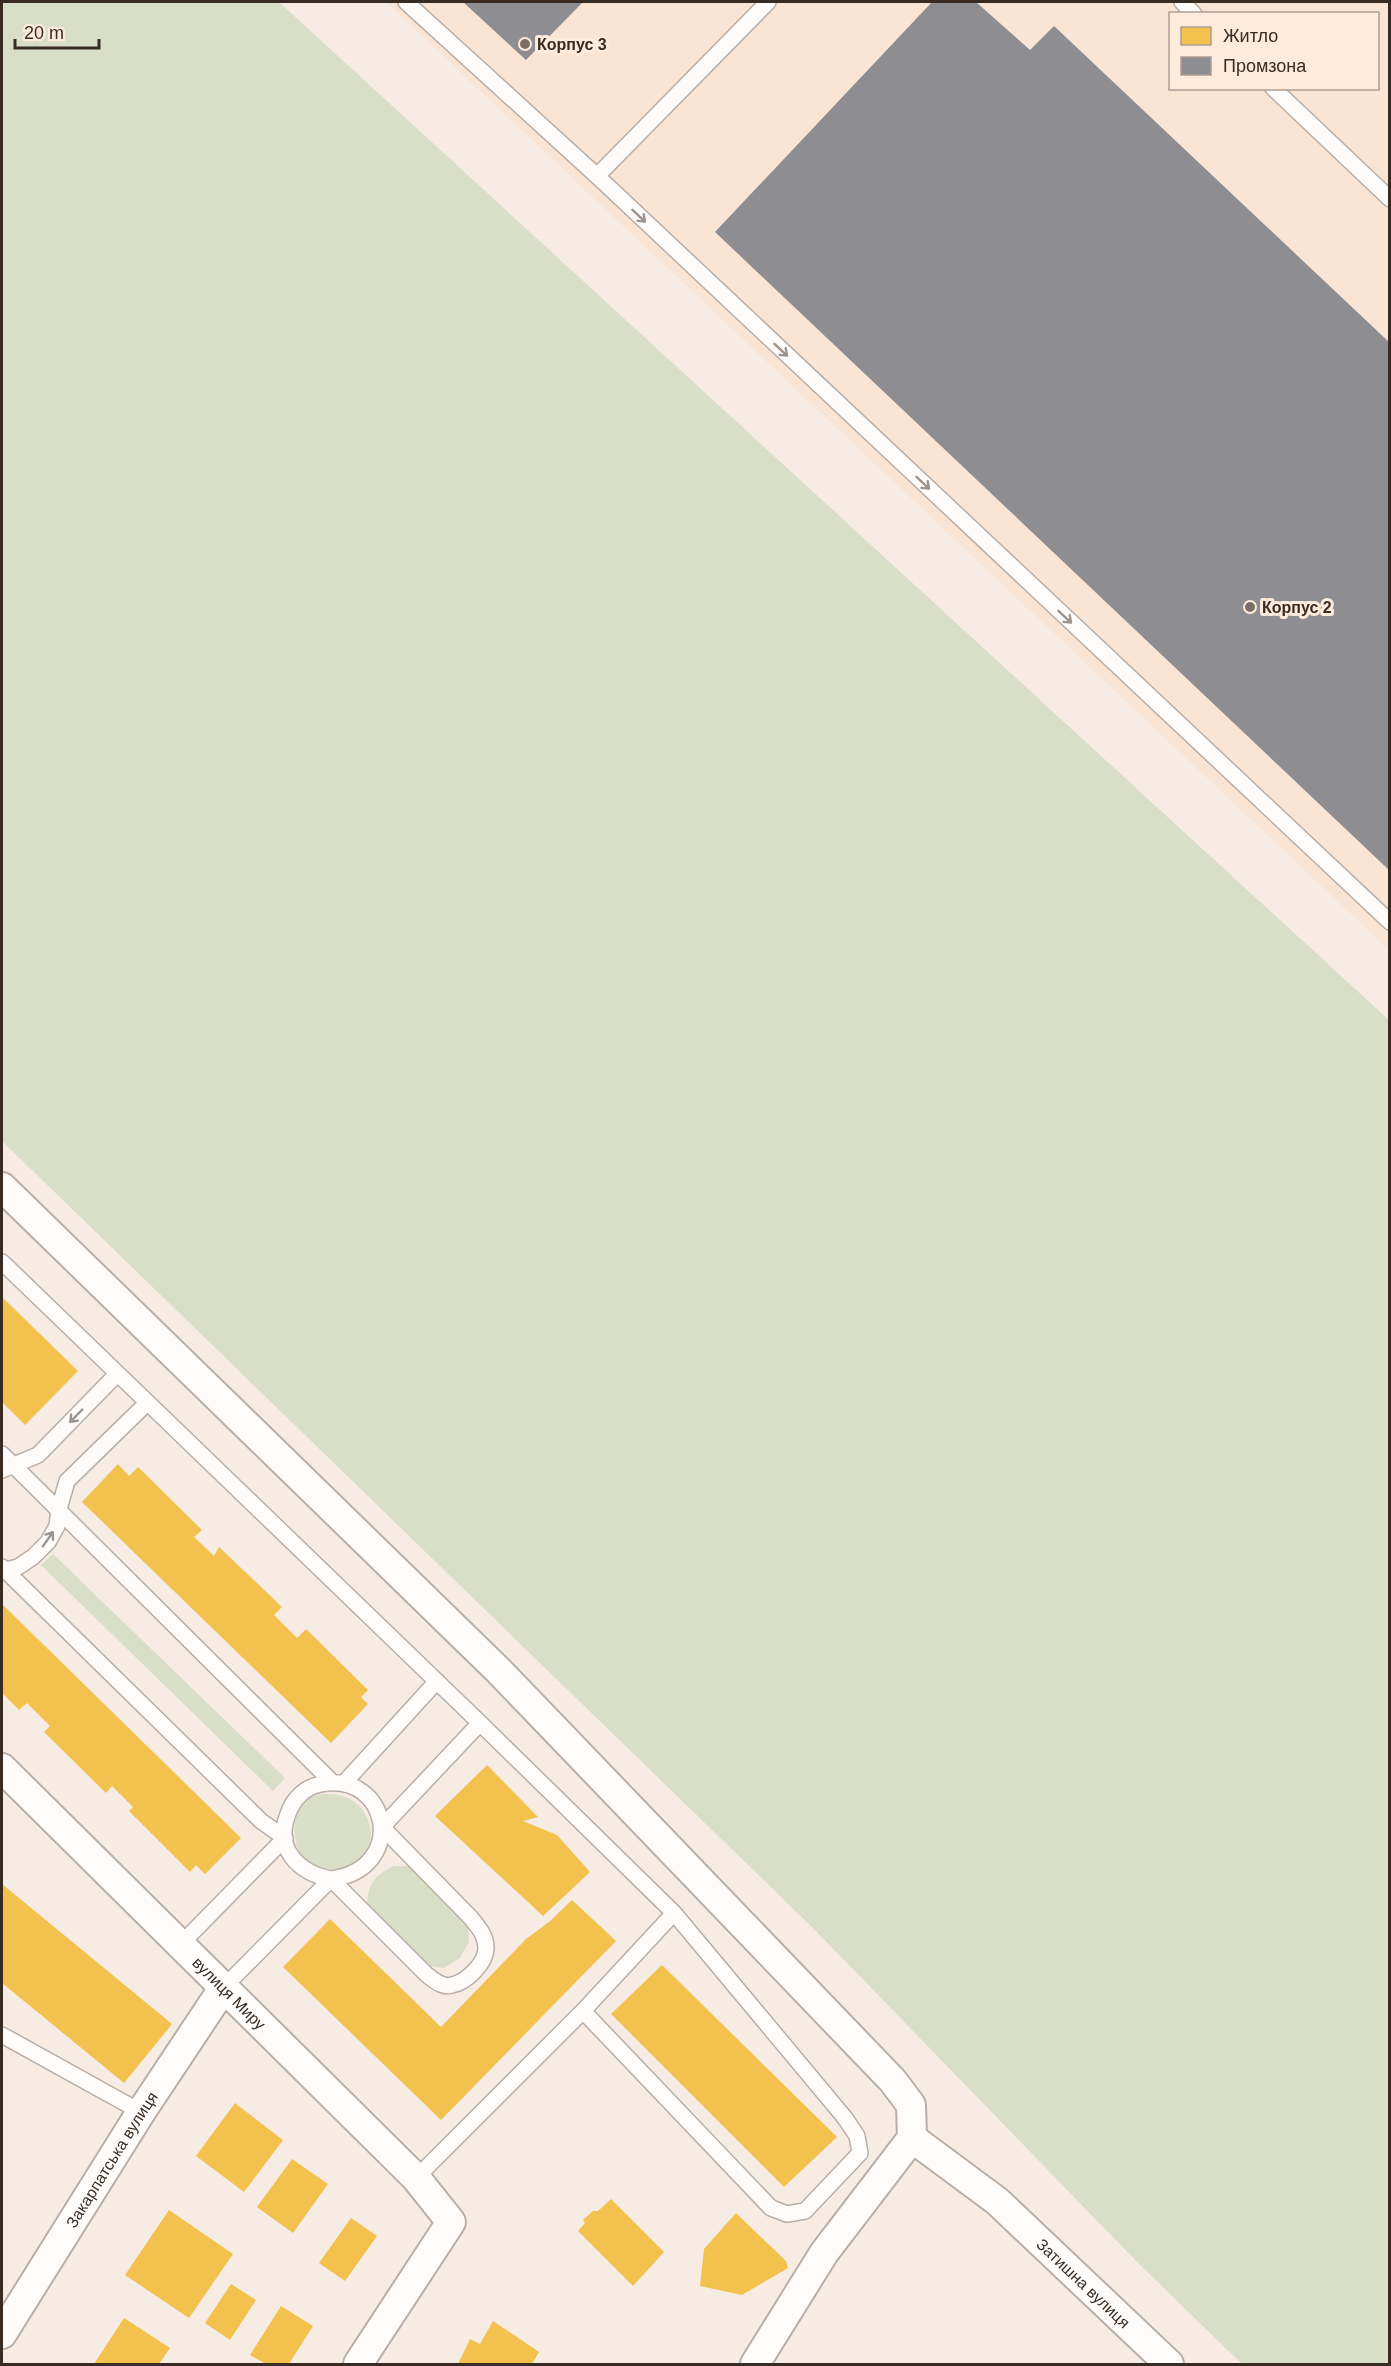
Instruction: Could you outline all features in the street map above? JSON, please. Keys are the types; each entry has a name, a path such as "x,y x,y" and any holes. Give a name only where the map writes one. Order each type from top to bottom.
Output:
{"street":[{"path":"2,1187 499,1671 893,2081 911,2105 912,2138 824,2253 754,2364"},
{"name":"вулиця Миру","path":"2,1768 416,2178 451,2222 358,2364"},
{"name":"Закарпатська вулиця","path":"2,2334 141,2112 224,1987"},
{"name":"Затишна вулиця","path":"912,2138 997,2201 1169,2364"}],"lane":[{"path":"406,2 597,176 1389,922"},
{"path":"597,176 768,2"},
{"path":"1275,90 1389,199"},
{"path":"2,1262 480,1722 674,1913 845,2118 857,2136 860,2153 805,2211 787,2214 771,2208 583,2011"},
{"path":"8,1468 38,1455 117,1374"},
{"path":"3,1569 18,1567 33,1557 48,1542 57,1526 67,1481 147,1403"},
{"path":"2,1454 8,1468 59,1509 338,1782 358,1789 370,1798 378,1812 381,1827 380,1842 375,1856 363,1869 348,1877 331,1879 315,1876 301,1867 290,1854 285,1838 285,1821 291,1805 314,1785 338,1782 437,1681"},
{"path":"3,1569 261,1821 285,1838"},
{"path":"381,1827 480,1722"},
{"path":"331,1879 439,1984 451,1986 466,1979 479,1965 486,1949 483,1934 471,1918 381,1827"},
{"path":"181,1944 285,1838"},
{"path":"224,1987 331,1879"},
{"path":"416,2178 583,2011 674,1913"},
{"path":"2,2035 141,2112"}],"shaded area":[{"name":"Корпус 2","path":"386,2 1389,2 1389,950"}],"green space":[{"path":"2,2 279,2 1389,1020 1389,2364 1242,2364 1139,2264 813,1928 2,1141"},
{"path":"53,1554 285,1778 273,1791 41,1565"},
{"path":"321,1794 342,1796 354,1802 365,1813 370,1827 371,1835 367,1849 356,1861 342,1868 327,1869 311,1864 304,1859 296,1842 295,1823 302,1805 308,1799"},
{"path":"394,1866 410,1866 468,1924 469,1942 460,1958 444,1968 429,1966 367,1907 370,1887 376,1877"}],"building: Житло":[{"path":"2,1297 78,1371 25,1425 2,1402"},
{"path":"118,1464 129,1476 138,1467 202,1530 194,1537 214,1556 219,1547 282,1607 274,1615 297,1638 306,1629 368,1690 361,1697 368,1704 331,1743 82,1502"},
{"path":"2,1604 241,1838 205,1874 196,1865 190,1872 129,1811 133,1807 112,1786 106,1793 44,1732 50,1726 27,1703 19,1710 2,1693"},
{"path":"487,1765 538,1817 523,1821 557,1835 590,1872 543,1916 435,1816"},
{"path":"2,1884 172,2024 124,2083 2,1983"},
{"path":"572,1900 616,1941 441,2120 283,1967 330,1919 441,2027 526,1939 549,1922"},
{"path":"662,1965 837,2137 784,2187 611,2014"},
{"path":"235,2103 283,2140 244,2192 196,2156"},
{"path":"292,2159 328,2184 293,2233 257,2207"},
{"path":"611,2199 664,2252 633,2286 578,2231 585,2223 583,2220 593,2211 598,2211"},
{"path":"169,2210 233,2254 189,2318 125,2275"},
{"path":"736,2213 786,2261 788,2268 742,2295 700,2286 704,2249"},
{"path":"351,2218 377,2236 345,2281 319,2263"},
{"path":"231,2284 256,2300 230,2340 205,2323"},
{"path":"281,2306 313,2326 289,2364 266,2364 250,2355"},
{"path":"124,2318 170,2348 159,2364 94,2364"},
{"path":"493,2321 539,2352 532,2364 458,2364 470,2339 480,2344"}],"building: Промзона":[{"name":"Корпус 3","path":"463,2 583,2 526,60"},
{"name":"Корпус 2","path":"932,2 976,2 1030,50 1054,26 1390,343 1390,871 715,232"}],"place":[{"name":"Корпус 3","path":"525,44"},
{"name":"Корпус 2","path":"1250,607"}]}
